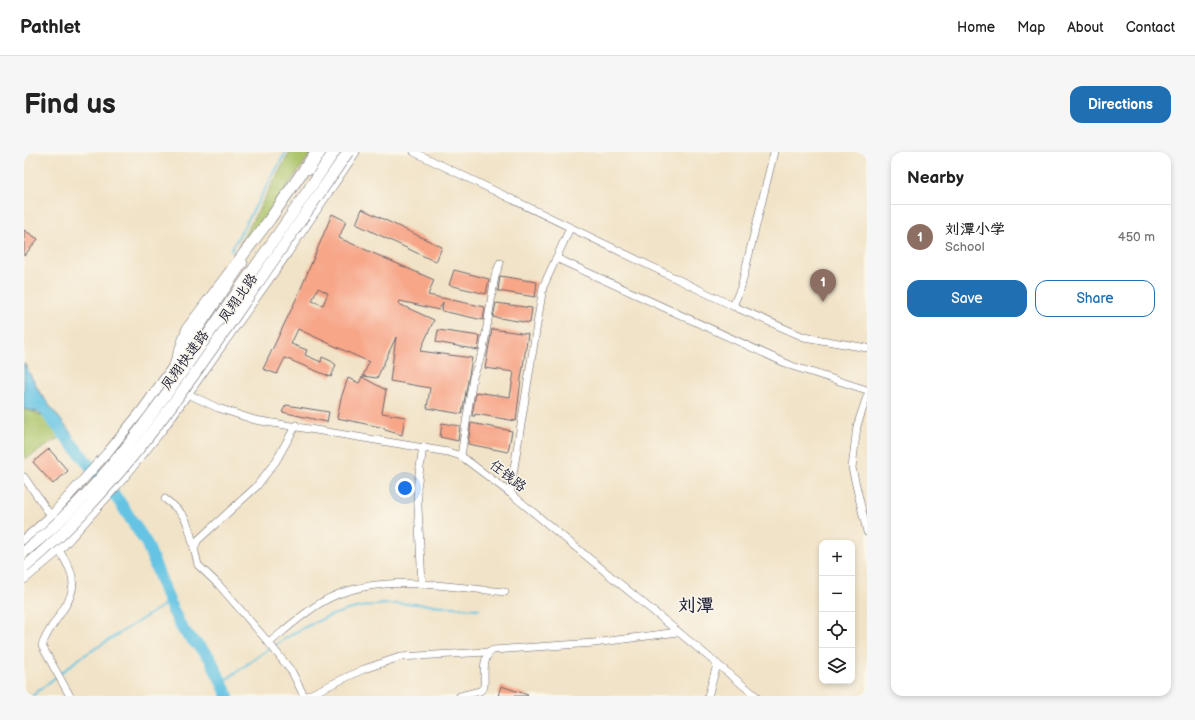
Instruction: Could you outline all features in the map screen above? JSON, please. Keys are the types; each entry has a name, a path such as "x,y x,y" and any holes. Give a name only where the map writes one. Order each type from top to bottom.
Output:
{"highway":[{"path":"176,362 188,328 270,219 316,152"},
{"name":"凤翔快速路","path":"24,552 73,509 133,439 193,357 334,152"},
{"name":"凤翔快速路","path":"24,568 79,518 143,444 202,363 348,152"}],"main road":[{"name":"凤翔北路","path":"24,540 51,516 107,453 176,362 246,258 323,152"},
{"name":"凤翔北路","path":"24,580 59,550 124,478 188,394 287,253 355,152"}],"street":[{"path":"414,152 733,306 804,337 867,348"},
{"path":"733,306 741,287 774,152"},
{"path":"510,493 543,286 570,228"},
{"path":"556,258 792,366 867,390"},
{"path":"461,456 473,377 483,351 494,276 500,263"},
{"name":"任钱路","path":"188,394 218,408 256,420 296,425 423,447 461,456 510,493 756,696"},
{"path":"867,396 857,426 852,468 867,532"},
{"path":"194,548 198,540 256,487 276,461 296,425"},
{"path":"422,584 417,488 423,447"},
{"path":"24,477 67,541"},
{"path":"165,499 181,512 190,530 198,565 219,585 269,643 292,672 304,696"},
{"path":"59,550 70,571 73,583 70,600 45,635 42,646 70,696"},
{"path":"269,643 306,613 344,592 361,587 422,584 505,592"},
{"path":"307,696 364,669 400,657 488,652 493,650 594,643 678,632"},
{"path":"460,696 480,692 484,687 485,658 488,652"},
{"path":"708,696 717,665"}],"green space":[{"path":"290,152 312,152 266,216 238,247"},
{"path":"24,409 36,413 46,419 61,437 26,459 24,456"}],"water":[{"path":"24,363 40,393 73,436 52,424 38,412 24,409"}],"building":[{"path":"362,209 442,247 436,262 356,224"},
{"path":"332,214 346,221 339,238 434,280 428,295 485,307 483,320 442,311 443,302 439,310 400,301 399,304 434,320 420,351 472,358 462,414 427,408 430,388 390,381 396,337 377,378 363,376 369,362 298,329 291,344 307,350 305,355 321,362 322,357 336,365 331,377 285,358 277,374 263,369 299,293","holes":["318,288 328,293 323,305 312,301"]},
{"path":"24,230 38,239 24,256"},
{"path":"454,270 489,279 486,294 449,285"},
{"path":"500,276 537,282 535,297 498,291"},
{"path":"496,303 532,308 530,323 493,317"},
{"path":"492,329 528,334 516,421 475,414 475,416 472,416 476,392 510,397 514,372 485,368"},
{"path":"438,330 480,336 478,350 436,342"},
{"path":"362,377 386,390 382,413 405,417 402,435 385,430 385,428 337,418 341,398 348,378 359,383"},
{"path":"286,405 329,412 327,422 282,412"},
{"path":"442,423 460,426 458,441 440,437"},
{"path":"471,423 512,431 508,452 468,444"},
{"path":"49,449 68,471 53,484 33,462"},
{"path":"501,686 528,695 498,696"}],"waterway":[{"path":"231,250 286,152"},
{"path":"48,415 119,501 147,544 173,611 183,630 210,658 228,696"},
{"path":"60,674 77,660 169,602"},
{"path":"223,682 291,635 309,625 347,610 381,604 424,604 480,609"},
{"path":"32,696 57,676"}],"place":[{"name":"刘潭小学","path":"823,302"}],"district":[{"name":"刘潭","path":"696,605"}]}
